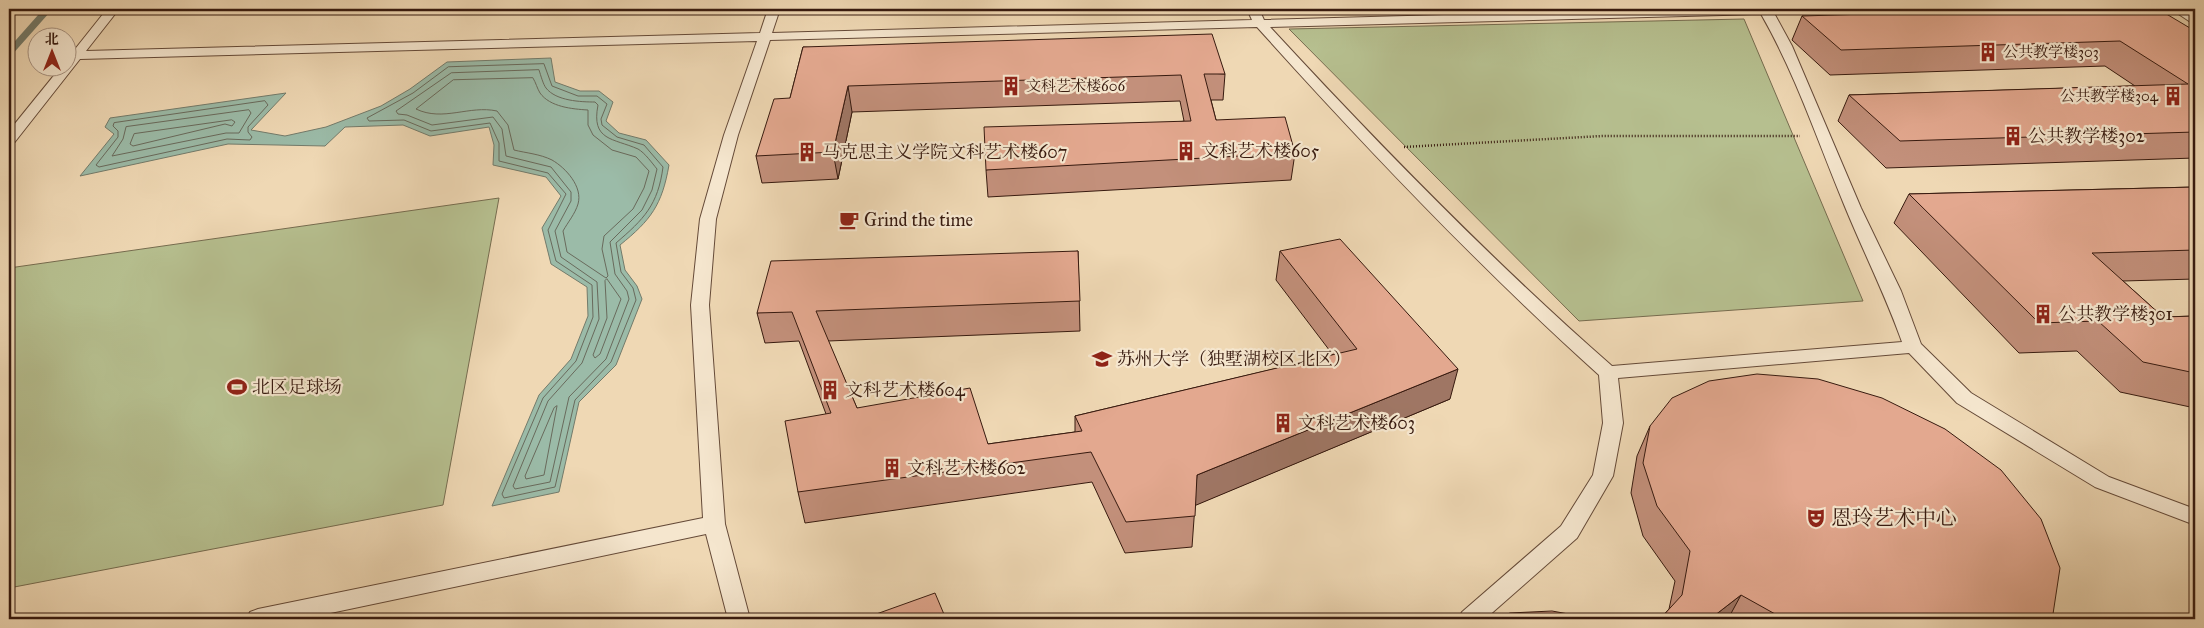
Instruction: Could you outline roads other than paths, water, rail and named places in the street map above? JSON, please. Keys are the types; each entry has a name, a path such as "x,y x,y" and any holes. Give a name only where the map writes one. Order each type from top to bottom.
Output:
{"lane":[{"path":"9,140 113,9"},
{"path":"739,619 714,524 700,305 708,218 731,135 768,32 774,9"},
{"path":"81,50 768,32 1430,9"},
{"path":"1765,9 1786,46 1853,208 1892,291 1913,348 1964,398 2102,482 2195,517"},
{"path":"1256,15 1796,9"},
{"path":"2177,9 2195,21"},
{"path":"1256,15 1345,118 1545,319 1608,373 1613,423 1604,476 1569,532 1470,619"},
{"path":"1608,373 1913,348"},
{"path":"258,619 714,524"}],"water":[{"path":"551,58 555,82 580,91 599,91 613,102 606,121 619,133 646,140 669,165 663,191 654,211 640,228 620,245 625,270 637,286 642,299 616,365 579,402 559,492 492,506 539,395 571,359 588,316 587,287 551,264 542,228 561,196 546,177 493,165 494,145 489,127 430,136 403,125 345,127 325,146 228,144 80,176 114,134 105,127 110,118 286,93 251,130 285,136 326,127 381,106 410,89 447,62"}],"waterway":[{"path":"9,53 48,9"}],"place":[{"name":"公共教学楼303","path":"1988,52"},
{"name":"文科艺术楼606","path":"1011,86"},
{"name":"公共教学楼304","path":"2173,96"},
{"name":"公共教学楼302","path":"2013,136"},
{"name":"文科艺术楼605","path":"1186,151"},
{"name":"马克思主义学院文科艺术楼607","path":"807,152"},
{"name":"Grind the time","path":"849,220"},
{"name":"公共教学楼301","path":"2043,314"},
{"name":"苏州大学（独墅湖校区北区）","path":"1102,359"},
{"name":"北区足球场","path":"237,387"},
{"name":"文科艺术楼604","path":"830,390"},
{"name":"文科艺术楼603","path":"1283,423"},
{"name":"文科艺术楼602","path":"892,468"},
{"name":"恩玲艺术中心","path":"1816,518"}]}
